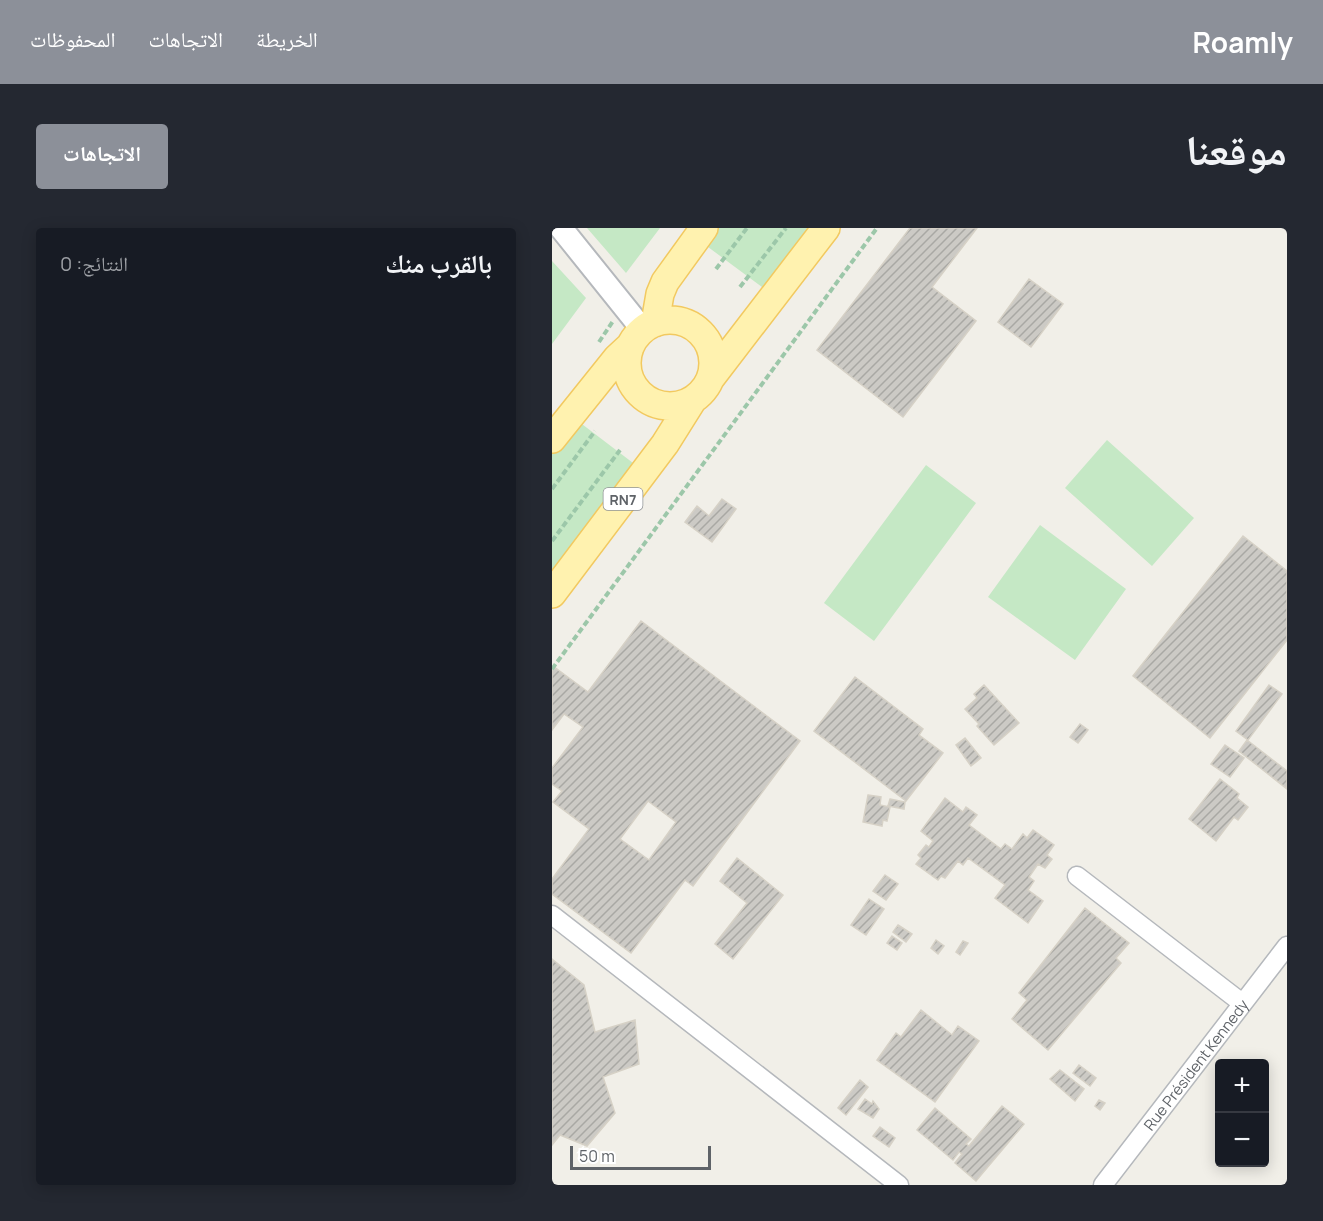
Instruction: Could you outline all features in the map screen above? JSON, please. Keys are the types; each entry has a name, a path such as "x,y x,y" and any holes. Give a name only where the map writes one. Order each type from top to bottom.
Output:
{"main road":[{"path":"692,401 669,407 654,404 641,395 628,376 627,360 643,332 665,282 704,228"},
{"name":"RN7","path":"552,594 665,444 692,401 701,394 710,379 826,228"},
{"path":"552,439 601,377 643,332 668,320 681,322 698,331 706,341 712,353 713,366 710,379"}],"street":[{"path":"561,228 643,332"},
{"path":"1077,876 1242,1003"},
{"path":"552,915 899,1185"},
{"name":"Rue Président Kennedy","path":"1102,1185 1287,946"}],"path":[{"path":"716,269 747,228"},
{"path":"740,287 786,228"},
{"path":"552,669 877,228"},
{"path":"552,489 595,431"},
{"path":"552,541 620,450"}],"green space":[{"path":"587,228 660,228 626,273"},
{"path":"716,228 814,228 766,290 704,244"},
{"path":"552,261 586,298 552,344"},
{"path":"574,418 637,466 552,579 552,448"},
{"path":"1107,440 1194,518 1152,566 1065,488"},
{"path":"926,465 976,503 874,641 824,603"},
{"path":"1040,525 1126,589 1075,660 988,597"}],"building":[{"path":"910,228 977,228 932,287 976,321 903,417 817,350"},
{"path":"1029,279 1063,304 1031,347 998,322"},
{"path":"722,499 736,509 712,542 685,522 697,506 709,516"},
{"path":"1243,536 1287,571 1287,640 1210,738 1133,676"},
{"path":"641,621 800,741 693,886 685,880 631,953 552,894 552,879 589,829 553,802 562,791 552,784 552,768 583,727 564,714 552,730 552,671 554,667 588,692","holes":["648,801 676,822 649,860 620,839"]},
{"path":"855,677 923,729 919,735 943,753 906,801 814,731"},
{"path":"984,685 1019,723 994,745 965,709 977,698 974,694"},
{"path":"1269,685 1282,694 1248,740 1236,731"},
{"path":"1080,724 1088,730 1078,743 1070,737"},
{"path":"965,738 981,758 971,766 956,745"},
{"path":"1247,740 1287,771 1287,789 1239,751"},
{"path":"1225,745 1244,758 1230,777 1211,764"},
{"path":"1220,779 1239,794 1237,798 1248,807 1238,820 1234,817 1216,841 1189,819"},
{"path":"868,795 881,797 880,805 890,807 887,821 883,820 882,826 863,822"},
{"path":"945,798 963,812 966,807 977,815 969,825 1001,849 1005,844 1012,849 1023,834 1027,838 1033,830 1054,845 1047,855 1052,859 1045,868 1038,864 1029,877 1034,881 1028,890 1043,901 1028,923 995,898 1005,885 968,858 963,865 958,861 945,878 941,876 938,880 916,864 921,858 918,855 926,845 929,847 933,841 921,831"},
{"path":"890,799 905,802 904,809 888,806"},
{"path":"737,858 783,895 733,959 715,944 747,903 720,881"},
{"path":"885,875 898,884 886,900 873,891"},
{"path":"869,899 884,909 866,935 851,925"},
{"path":"1085,908 1129,943 1116,958 1121,963 1048,1050 1012,1019 1027,1000 1019,993"},
{"path":"898,925 912,934 906,942 893,932"},
{"path":"892,936 902,943 897,950 887,943"},
{"path":"936,940 944,946 938,954 931,948"},
{"path":"963,941 968,943 960,955 956,952"},
{"path":"552,959 584,985 595,1032 635,1020 639,1064 603,1077 615,1113 587,1146 560,1135 552,1145"},
{"path":"921,1010 952,1035 958,1026 979,1041 935,1102 877,1060 896,1033 901,1037"},
{"path":"1079,1065 1096,1078 1090,1086 1073,1073"},
{"path":"1060,1070 1084,1089 1075,1101 1050,1079"},
{"path":"860,1080 868,1087 846,1115 838,1108"},
{"path":"865,1099 872,1104 873,1101 879,1109 873,1118 858,1109"},
{"path":"1099,1100 1105,1103 1100,1110 1095,1106"},
{"path":"1002,1106 1024,1124 976,1181 955,1163 962,1154 959,1152 953,1160 917,1130 935,1108 971,1139 966,1144 969,1146"},
{"path":"880,1127 895,1138 889,1147 873,1136"}]}
